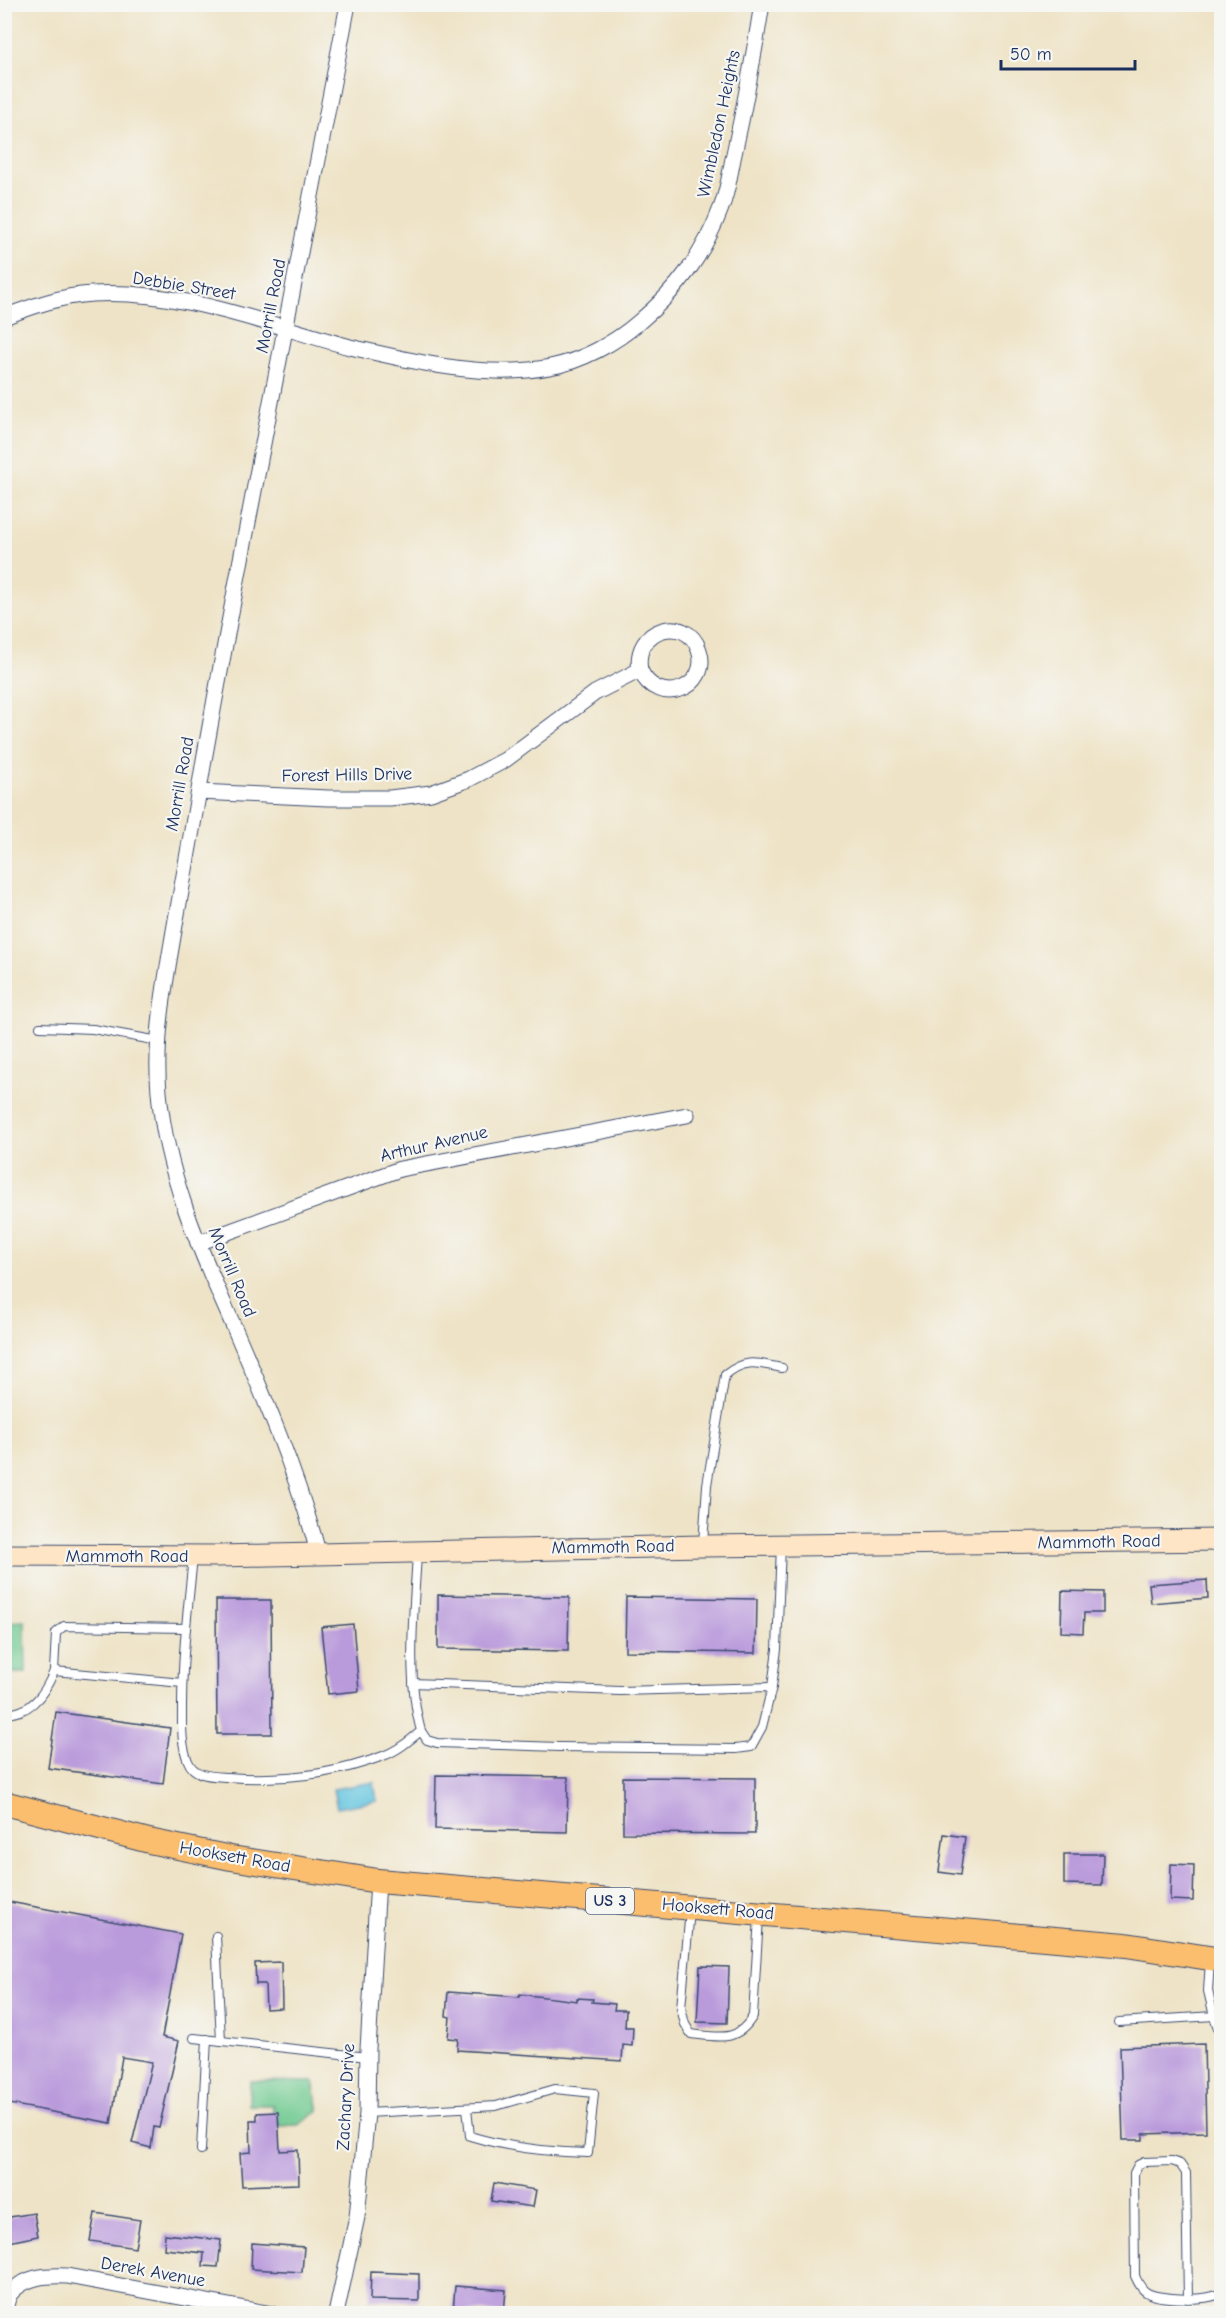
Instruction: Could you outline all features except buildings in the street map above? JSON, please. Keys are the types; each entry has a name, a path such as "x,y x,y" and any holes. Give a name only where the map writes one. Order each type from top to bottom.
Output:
{"main road":[{"name":"Mammoth Road","path":"4,1555 194,1556 703,1546 1221,1540"},
{"name":"Hooksett Road","path":"4,1803 149,1841 231,1858 378,1881 1126,1945 1216,1958"}],"street":[{"name":"Morrill Road","path":"318,1552 302,1496 273,1419 198,1243 173,1173 159,1091 159,1041 168,968 241,553 287,327 348,4"},
{"name":"Wimbledon Heights","path":"287,327 350,346 429,364 470,370 511,372 552,367 590,354 626,333 657,307 685,278 706,243 723,206 745,105 762,4"},
{"name":"Debbie Street","path":"4,317 52,300 93,294 155,297 216,308 287,327"},
{"path":"662,630 683,632 698,647 701,661 698,673 691,683 680,689 668,691 656,688 646,681 640,670 639,656 644,642 662,630"},
{"name":"Forest Hills Drive","path":"199,792 328,798 390,798 431,793 469,779 505,760 595,693 640,670"},
{"name":"Arthur Avenue","path":"198,1243 400,1169 687,1114"},
{"name":"Zachary Drive","path":"336,2313 357,2217 367,2113 378,1881"},
{"name":"Derek Avenue","path":"4,2313 9,2295 26,2281 46,2275 67,2276 272,2313"}],"lane":[{"path":"40,1027 93,1029 159,1041"},
{"path":"703,1546 707,1485 725,1375 737,1365 755,1363 782,1368"},
{"path":"417,1551 413,1683 416,1714 421,1731 427,1740 437,1743 559,1747 735,1749 751,1747 762,1727 772,1687 777,1649 781,1545"},
{"path":"194,1556 182,1683 184,1745 188,1762 194,1770 204,1775 260,1779 293,1778 336,1770 386,1755 405,1745 421,1731"},
{"path":"4,1714 26,1710 41,1697 54,1671 56,1633 64,1626 186,1628"},
{"path":"54,1671 182,1683"},
{"path":"413,1683 620,1691 772,1687"},
{"path":"690,1907 681,2008 685,2024 691,2034 720,2038 737,2034 753,2016 759,1913"},
{"path":"216,1936 221,2041"},
{"path":"1216,1958 1208,1991 1221,2041"},
{"path":"1119,2022 1214,2016"},
{"path":"195,2038 368,2057"},
{"path":"201,2150 207,2039"},
{"path":"367,2113 496,2106 555,2089 594,2093 588,2153 562,2153 498,2145 470,2136 467,2108"},
{"path":"1188,2299 1186,2173 1180,2164 1172,2161 1144,2162 1138,2165 1134,2173 1135,2276 1139,2286 1147,2294 1188,2299 1217,2296 1221,2292"}],"green space":[{"path":"25,1621 26,1673 5,1673 5,1622"},
{"path":"250,2081 313,2082 319,2111 298,2125 279,2126 278,2113 273,2112 273,2105 249,2105"}],"water":[{"path":"374,1782 377,1801 337,1808 333,1789"}]}
